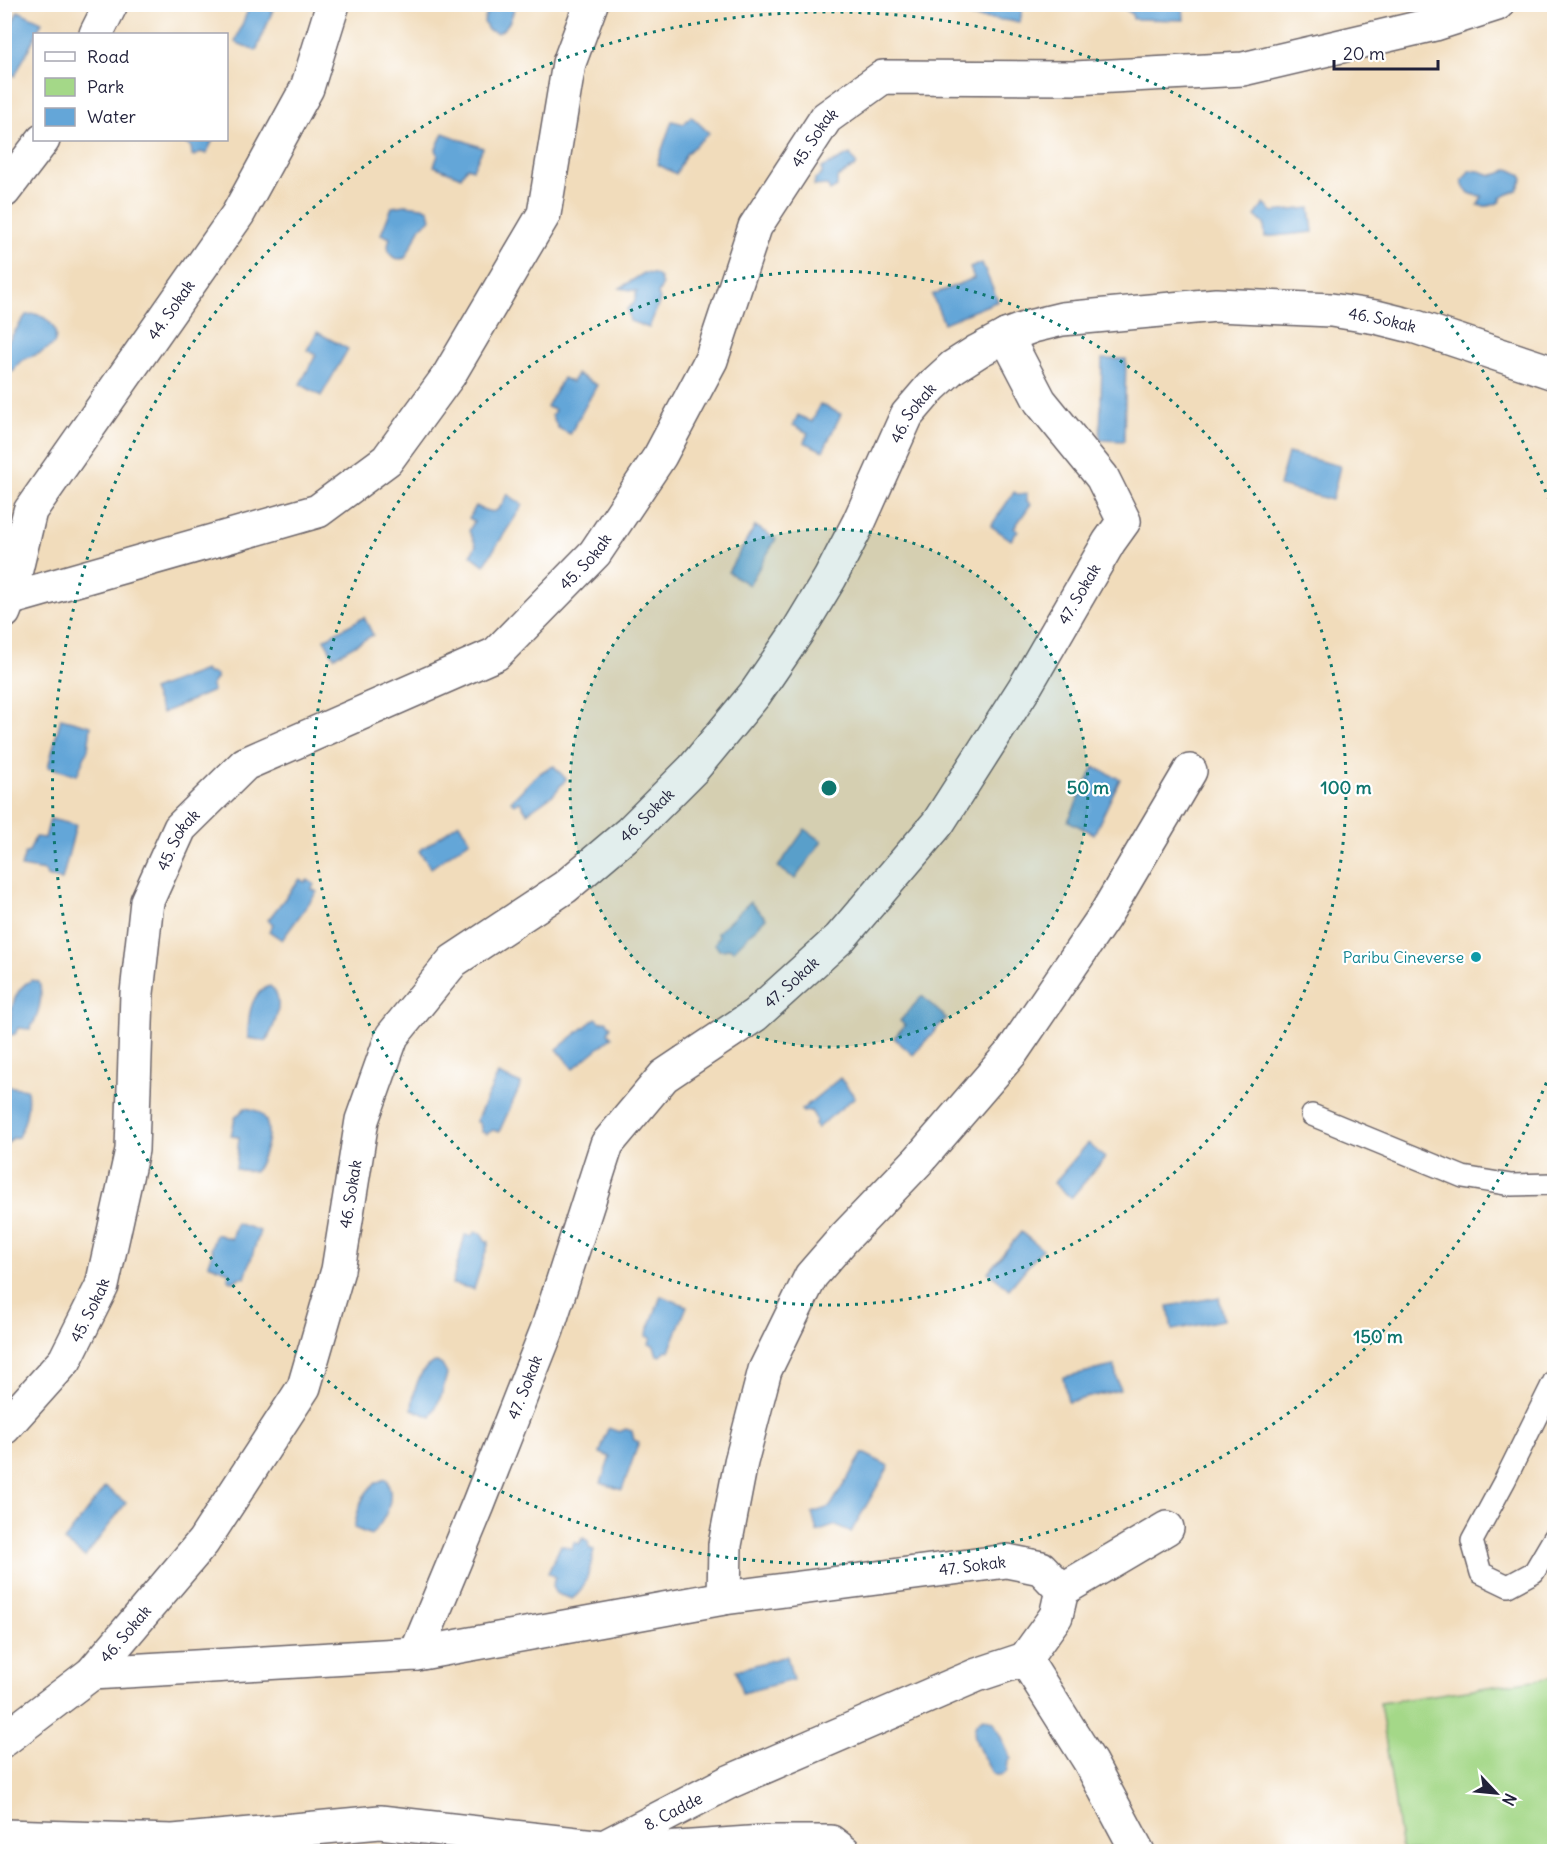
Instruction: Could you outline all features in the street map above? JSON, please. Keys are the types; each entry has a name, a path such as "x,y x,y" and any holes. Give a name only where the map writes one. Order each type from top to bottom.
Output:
{"street":[{"path":"96,33 111,4"},
{"name":"44. Sokak","path":"7,606 30,511 238,214 307,88 333,4"},
{"path":"7,606 318,511 387,460 449,375 544,214 569,63 591,4"},
{"name":"45. Sokak","path":"4,1428 65,1360 102,1286 132,1150 137,993 147,901 180,828 245,764 496,654 595,553 660,456 711,360 755,226 826,118 882,77 1075,78 1243,69 1443,14 1497,4"},
{"path":"4,191 42,141"},
{"name":"46. Sokak","path":"4,1740 92,1673 203,1542 304,1387 338,1270 362,1120 392,1036 453,961 565,887 630,832 693,769 755,694 804,622 859,522 907,415 931,387 978,351 1006,336 1034,326 1062,319 1216,304 1331,310 1376,317 1416,327 1554,373"},
{"name":"47. Sokak","path":"416,1654 478,1505 547,1329 607,1144 664,1076 755,1015 840,938 938,823 1025,687 1109,542 1124,521 1102,477 1040,401 1006,336"},
{"path":"724,1598 725,1545 741,1462 765,1370 811,1276 918,1161 1012,1052 1104,917 1190,771"},
{"path":"1138,1851 1090,1762 1025,1659 1056,1616 1062,1590 1167,1528"},
{"name":"47. Sokak","path":"92,1673 416,1654 724,1598 1007,1562 1041,1568 1062,1590"},
{"name":"8. Cadde","path":"604,1847 729,1782 977,1675 1025,1659"},
{"path":"4,1836 173,1841 380,1821 636,1851 763,1842 831,1842 844,1851"}],"lane":[{"path":"1312,1115 1463,1177 1511,1185 1554,1184"},
{"path":"1554,1381 1472,1541 1481,1573 1508,1586 1534,1572 1554,1538"}],"green space":[{"path":"1554,1677 1554,1851 1402,1851 1380,1703"}],"water":[{"path":"250,5 275,5 256,51 235,42"},
{"path":"486,5 515,5 508,24 498,33 488,30 484,22 491,10"},
{"path":"974,5 1023,6 1020,22 972,17"},
{"path":"1127,5 1183,5 1184,20 1133,19 1132,14 1126,10"},
{"path":"18,11 42,22 36,33 33,33 33,40 15,76 5,71 5,39"},
{"path":"691,116 709,133 686,154 676,174 657,164 672,121 684,124"},
{"path":"443,133 483,148 473,169 467,167 461,177 434,166 438,155 436,149"},
{"path":"188,141 212,141 206,154 201,152 194,156 191,147 186,144"},
{"path":"850,154 857,165 837,178 837,187 830,191 827,185 814,186 815,179 822,174 822,168"},
{"path":"1509,169 1520,174 1523,179 1517,190 1500,198 1501,201 1492,205 1478,205 1482,196 1469,193 1464,188 1462,181 1469,171 1475,170 1495,175"},
{"path":"1264,204 1273,212 1310,208 1313,232 1265,237 1264,224 1255,216"},
{"path":"406,205 429,210 431,219 421,227 405,258 400,259 390,254 388,247 390,238 381,234 392,207"},
{"path":"982,263 998,301 944,323 932,295 974,278 970,268"},
{"path":"644,273 654,274 660,278 662,286 658,294 660,300 649,328 630,321 627,309 634,303 637,291 620,288"},
{"path":"35,314 52,324 55,333 54,344 22,361 14,371 9,373 5,367 5,346 26,315"},
{"path":"317,332 348,349 321,396 300,384 316,355 307,350"},
{"path":"1102,359 1126,359 1124,441 1100,440"},
{"path":"577,374 597,385 570,434 558,428 552,416 555,410 547,407 563,378 572,382"},
{"path":"820,404 841,414 823,451 804,442 808,433 793,425 798,415 812,422"},
{"path":"1288,453 1340,466 1332,500 1279,486"},
{"path":"1014,492 1019,495 1027,493 1027,501 1031,504 1014,528 1018,531 1011,540 991,526"},
{"path":"507,494 523,505 484,565 471,555 476,545 469,531 474,521 469,518 476,506 492,512 496,511"},
{"path":"755,526 776,539 749,585 728,572"},
{"path":"364,617 373,635 334,657 324,639"},
{"path":"205,670 217,677 211,686 213,691 162,713 152,690"},
{"path":"61,718 91,726 88,749 77,775 48,767"},
{"path":"554,766 566,779 554,794 527,813 520,802 514,804 511,801 535,777"},
{"path":"1094,767 1120,779 1094,834 1068,821"},
{"path":"50,819 76,825 62,880 47,876 45,871 21,867 25,853 29,852 35,837 45,838"},
{"path":"459,823 470,840 431,868 419,851"},
{"path":"805,829 822,841 795,879 778,867"},
{"path":"300,879 314,884 312,889 317,892 282,940 269,931 273,924 268,920"},
{"path":"750,902 766,918 733,951 730,948 719,950 715,944 719,936 717,933"},
{"path":"32,980 39,982 40,988 40,1000 35,1019 30,1029 18,1028 15,1034 11,1035 5,1031 5,1028 10,1026 11,1012 17,993"},
{"path":"270,986 275,991 278,1005 273,1028 266,1041 248,1038 251,1008 258,994"},
{"path":"922,996 946,1018 913,1055 894,1038 905,1025 900,1021"},
{"path":"596,1018 601,1022 606,1021 611,1026 608,1033 612,1037 573,1069 557,1049"},
{"path":"498,1074 521,1084 499,1132 493,1130 487,1134 482,1132 480,1124 476,1121"},
{"path":"840,1078 855,1097 817,1128 814,1125 815,1117 811,1111 801,1110"},
{"path":"5,1086 27,1089 28,1095 27,1113 21,1131 18,1137 13,1138 7,1144 5,1143"},
{"path":"245,1108 259,1112 267,1125 265,1150 255,1172 236,1169 239,1137 231,1136 235,1118"},
{"path":"1088,1143 1105,1158 1071,1198 1054,1183"},
{"path":"236,1223 260,1231 245,1278 240,1277 234,1282 228,1279 229,1272 208,1264 216,1234 231,1239"},
{"path":"475,1232 482,1234 489,1242 474,1289 452,1284 465,1235 471,1236"},
{"path":"1021,1232 1042,1249 1009,1289 988,1272"},
{"path":"661,1296 687,1306 669,1351 666,1350 661,1356 657,1355 654,1346 649,1344 651,1338 646,1336"},
{"path":"1219,1297 1223,1320 1172,1330 1168,1306"},
{"path":"437,1362 442,1365 447,1374 441,1396 431,1417 412,1409 421,1374 431,1364"},
{"path":"1114,1366 1120,1390 1068,1402 1063,1377"},
{"path":"608,1428 619,1432 626,1429 632,1431 634,1440 639,1442 622,1490 601,1483 610,1457 600,1453"},
{"path":"863,1453 889,1466 851,1532 836,1525 817,1532 812,1513 830,1507"},
{"path":"386,1479 390,1501 381,1523 371,1535 354,1528 360,1505 367,1491"},
{"path":"105,1487 126,1503 85,1557 64,1541"},
{"path":"583,1538 588,1541 589,1548 594,1550 585,1583 572,1599 554,1591 553,1585 556,1577 548,1573 561,1545 572,1549 574,1542 579,1544"},
{"path":"787,1656 793,1680 742,1693 736,1670"},
{"path":"984,1718 994,1722 1011,1759 1008,1761 1007,1771 1002,1774 992,1773 977,1743 975,1728 977,1722"}],"place":[{"name":"Paribu Cineverse","path":"1476,957"}]}
